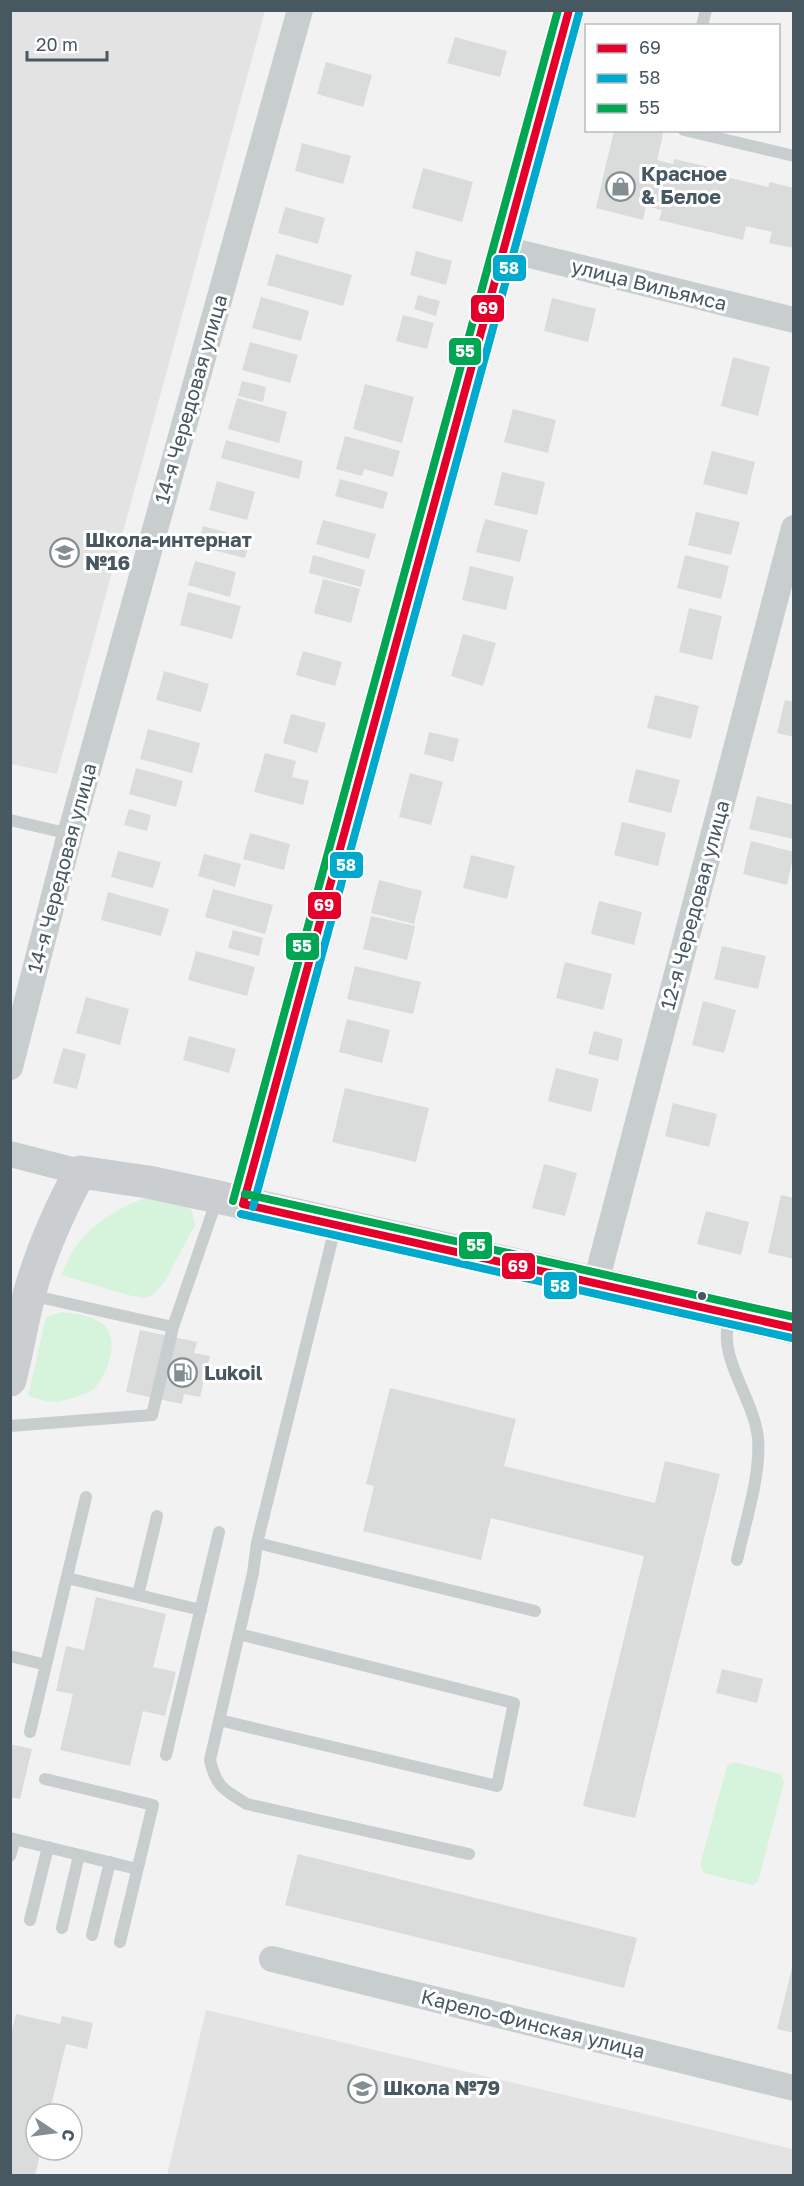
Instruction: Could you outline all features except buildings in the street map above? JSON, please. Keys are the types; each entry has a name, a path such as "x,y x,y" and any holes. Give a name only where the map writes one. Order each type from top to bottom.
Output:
{"main road":[{"path":"230,1200 505,249 569,10"},
{"path":"10,1380 29,1295 60,1209 80,1172 148,1182 336,1223 794,1328"}],"street":[{"name":"14-я Чередовая улица","path":"10,1067 70,834 300,10"},
{"name":"улица Вильямса","path":"505,249 794,320"},
{"name":"12-я Чередовая улица","path":"596,1282 794,528"},
{"path":"10,1154 80,1172"},
{"name":"Карело-Финская улица","path":"272,1959 794,2088"}],"lane":[{"path":"692,132 794,156"},
{"path":"10,820 70,834"},
{"path":"10,1426 152,1415 173,1327 230,1200"},
{"path":"336,1223 257,1543 253,1573 210,1760 214,1778 227,1792 248,1804 469,1854"},
{"path":"29,1295 173,1327"},
{"path":"731,1313 726,1334 729,1351 752,1408 758,1438 757,1469 736,1560"},
{"path":"30,1732 86,1497"},
{"path":"138,1595 157,1516"},
{"path":"166,1755 219,1532"},
{"path":"257,1543 535,1611"},
{"path":"67,1578 201,1610"},
{"path":"219,1720 497,1786 514,1703 239,1634"},
{"path":"10,1656 46,1665"},
{"path":"45,1779 153,1805 120,1942"},
{"path":"10,1856 13,1839 137,1869"},
{"path":"30,1920 48,1847"},
{"path":"62,1928 79,1855"},
{"path":"92,1935 110,1862"}],"shaded area":[{"name":"Школа-интернат №16","path":"11,10 265,11 57,774 11,764"},
{"name":"Школа №79","path":"206,2010 793,2149 793,2175 167,2175"}],"green space":[{"path":"151,1196 185,1203 192,1211 195,1225 165,1281 153,1295 143,1298 128,1295 61,1275 75,1248 101,1221"},
{"path":"62,1312 92,1318 107,1329 112,1346 108,1365 94,1389 81,1395 55,1402 28,1396 46,1317"},
{"path":"734,1762 781,1774 784,1782 758,1882 752,1885 704,1873 700,1865 727,1766"}],"transit line":[{"name":"55","path":"233,1201 558,10"},
{"name":"69","path":"243,1204 569,10"},
{"name":"58","path":"253,1207 579,13"},
{"name":"55","path":"245,1194 794,1317"},
{"name":"69","path":"243,1204 794,1328"},
{"name":"58","path":"241,1214 792,1338"}],"place":[{"name":"Красное & Белое","path":"620,186"},
{"name":"Школа-интернат №16","path":"64,552"},
{"name":"Lukoil","path":"183,1373"},
{"name":"Школа №79","path":"362,2088"}]}
